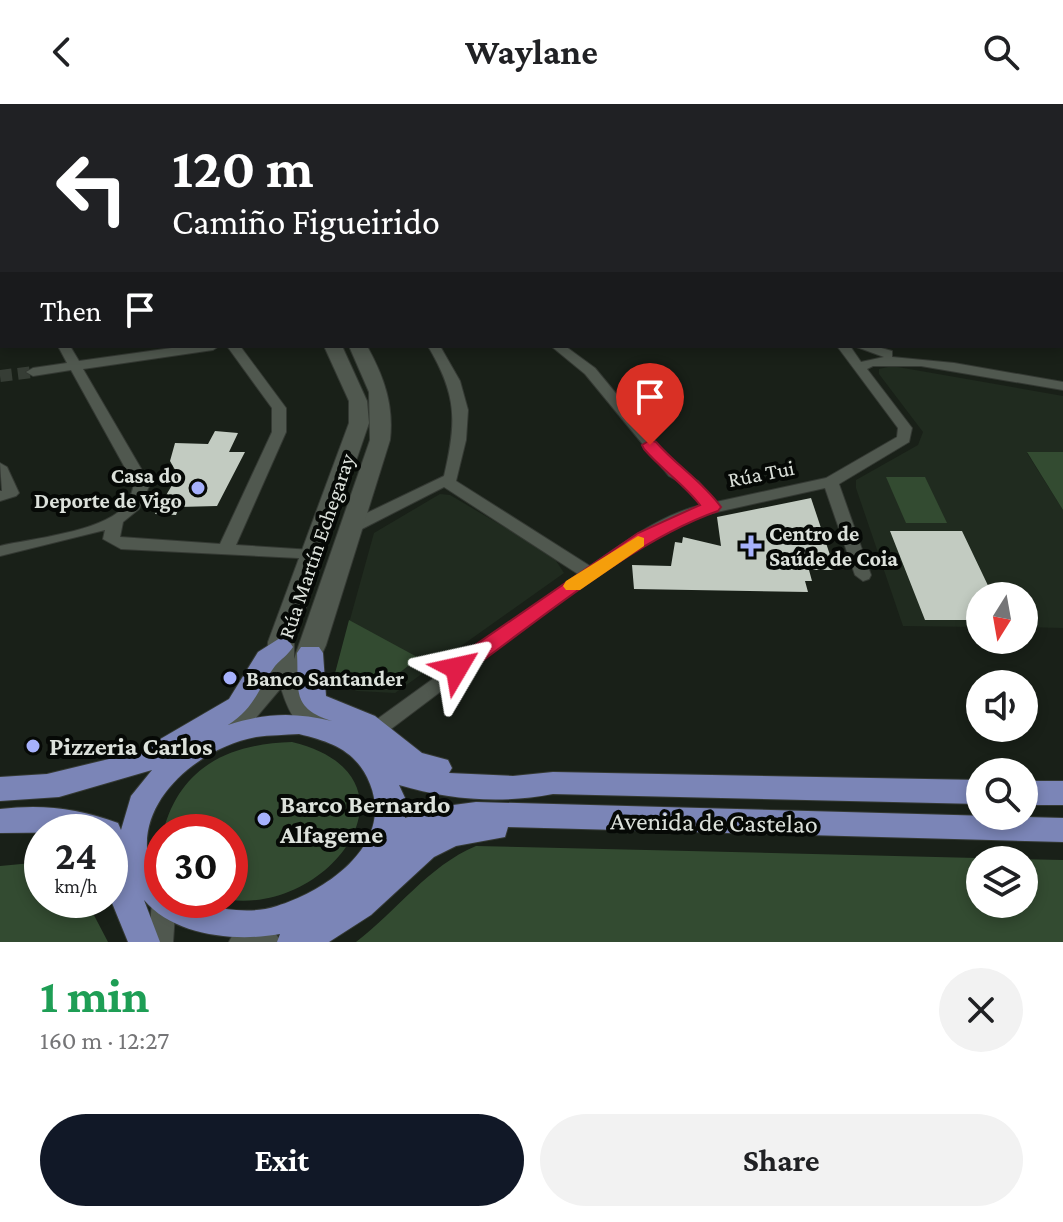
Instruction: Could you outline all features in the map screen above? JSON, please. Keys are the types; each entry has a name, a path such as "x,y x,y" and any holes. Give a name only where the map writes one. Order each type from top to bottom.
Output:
{"main road":[{"name":"Rúa Martín Echegaray","path":"227,733 269,687 281,660 280,647 359,423 358,401 334,348"},
{"name":"Rúa Martín Echegaray","path":"322,727 302,713 295,702 298,672 310,653 384,417 381,395 359,348"},
{"path":"46,786 145,761 166,750 238,706 267,658 280,647"},
{"path":"310,653 313,701 324,709 363,721 405,759 417,765 536,773 553,783"},
{"path":"128,828 151,790 170,768 195,749 227,733 264,724 322,727 357,743 380,766 391,800 390,827 377,855 349,884 318,905 277,921 253,937 194,918"},
{"name":"Avenida de Castelao","path":"380,766 399,775 439,782 535,787 553,783 966,792"},
{"path":"0,789 101,784 170,768"},
{"path":"1038,793 1063,793"},
{"name":"Avenida de Castelao","path":"377,855 401,833 421,822 476,814 551,819 1063,830"},
{"path":"293,942 345,917 425,844 452,833 551,819"},
{"path":"0,821 24,820"},
{"path":"0,833 24,834"},
{"path":"128,860 144,879"},
{"path":"128,904 143,928 144,942"}],"street":[{"path":"0,551 64,537 129,512 142,484 65,348"},
{"path":"33,372 198,348"},
{"path":"226,549 279,432 281,420 279,408 234,348"},
{"path":"352,527 451,478 462,430 462,400 435,348"},
{"path":"560,348 590,371 674,473 693,484 712,507"},
{"name":"Rúa Tui","path":"376,730 644,537 680,518 712,507 831,482 906,435 905,428 844,348"},
{"path":"867,348 908,360 1063,386"},
{"path":"859,368 865,361 874,359 908,360"},
{"path":"0,467 11,493 0,496"},
{"path":"445,481 591,574"},
{"path":"831,482 863,575"},
{"path":"116,518 111,539 121,544 312,555"},
{"path":"161,942 162,918"}],"shaded area":[{"path":"892,366 1063,396 1063,452 1027,453 1063,510 1063,628 1038,627 1038,582 966,582 966,627 903,626 856,488 856,480 918,445 923,432 879,374 879,369"},
{"path":"440,494 450,495 553,556 564,573 395,693 357,691 333,681 374,533"}],"green space":[{"path":"1027,452 1063,452 1063,510"},
{"path":"886,477 925,477 947,523 906,523"},
{"path":"349,620 419,658 388,681 370,688 333,681"},
{"path":"292,742 333,759 354,782 360,810 351,838 332,864 303,885 268,898 248,899 248,814 170,814 181,791 194,775 210,763 228,754"},
{"path":"476,846 966,858 966,918 1038,918 1038,859 1063,860 1063,942 356,942 443,865"},
{"path":"24,864 24,918 95,918 108,942 0,942 0,866"}],"building":[{"name":"Casa do Deporte de Vigo","path":"215,431 238,433 229,452 245,452 217,506 179,507 176,515 155,514 178,475 170,461 175,443 208,444"},
{"name":"Centro de Saúde de Coia","path":"811,498 835,570 809,570 812,581 805,581 808,592 634,589 632,565 671,566 675,542 682,543 683,537 721,546 717,517"},
{"path":"890,531 962,531 986,582 966,582 966,620 925,620"}],"tunnel":[{"path":"0,376 33,372"}],"slow traffic":[{"path":"573,586 638,542"}],"place":[{"name":"Casa do Deporte de Vigo","path":"198,488"},
{"name":"Centro de Saúde de Coia","path":"751,546"},
{"name":"Banco Santander","path":"230,678"},
{"name":"Pizzeria Carlos","path":"33,746"},
{"name":"Barco Bernardo Alfageme","path":"264,819"}],"route":[{"path":"457,668 644,537 680,518 712,507 693,484 674,473 650,445"}]}
